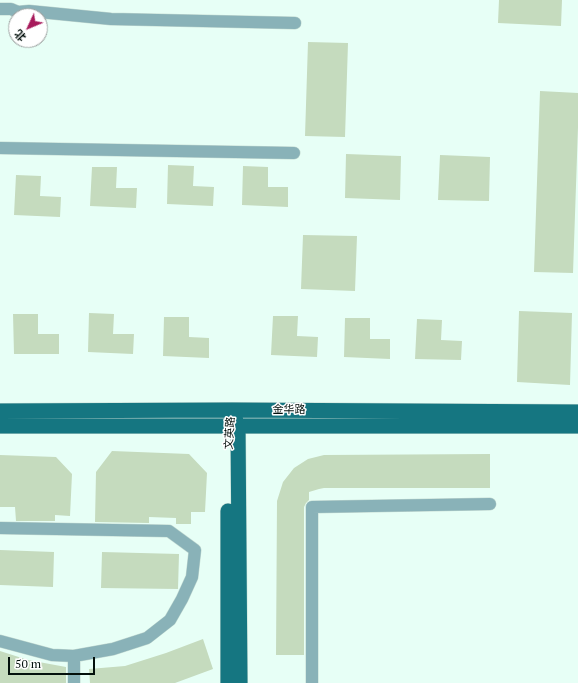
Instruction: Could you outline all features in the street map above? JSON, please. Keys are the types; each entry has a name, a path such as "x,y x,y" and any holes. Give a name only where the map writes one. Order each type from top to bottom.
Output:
{"main road":[{"name":"金华路","path":"0,411 232,410 578,412"},
{"name":"文英路","path":"232,410 240,683"},
{"name":"金华路","path":"0,426 578,426"},
{"name":"文英路","path":"228,683 233,426"}],"street":[{"path":"0,9 11,9 18,12 29,11 111,19 295,23"},
{"path":"0,148 294,153"},
{"path":"312,683 312,507 490,504"},
{"path":"0,528 169,531 196,550 192,577 182,599 170,620 147,638 113,649 74,656 52,655 0,641"},
{"path":"74,656 74,683"}],"building":[{"path":"499,0 562,0 561,26 498,23"},
{"path":"308,42 348,43 345,137 305,136"},
{"path":"540,91 578,93 573,273 534,272"},
{"path":"346,154 401,156 400,200 345,198"},
{"path":"440,155 490,157 489,201 438,200"},
{"path":"168,165 194,166 193,186 214,187 213,206 167,204"},
{"path":"243,166 268,167 268,187 288,187 288,207 242,205"},
{"path":"92,167 117,167 116,188 137,188 136,208 90,206"},
{"path":"16,175 41,176 40,196 61,197 60,217 14,215"},
{"path":"303,235 357,236 355,291 301,289"},
{"path":"519,311 572,313 570,385 517,382"},
{"path":"89,313 114,314 113,334 134,334 133,354 88,352"},
{"path":"13,314 38,314 38,334 59,334 59,354 14,354"},
{"path":"273,316 298,316 297,336 318,337 317,357 271,355"},
{"path":"164,317 189,317 189,337 209,338 209,358 163,356"},
{"path":"345,318 370,318 370,339 390,339 390,359 344,357"},
{"path":"417,319 442,320 441,340 462,341 461,360 415,359"},
{"path":"112,451 189,454 207,473 205,512 191,512 191,524 176,524 176,518 149,517 149,523 95,522 96,472"},
{"path":"490,454 490,488 324,488 309,492 309,500 304,507 304,655 276,655 277,501 283,482 294,468 308,459 324,455"},
{"path":"0,455 56,457 72,474 70,516 55,515 55,521 16,521 15,507 0,507"},
{"path":"0,550 54,552 53,587 0,585"},
{"path":"102,552 179,554 178,589 101,588"},
{"path":"203,639 213,669 175,683 90,683 89,669 125,666"},
{"path":"0,651 28,660 66,667 66,683 0,683"}]}
